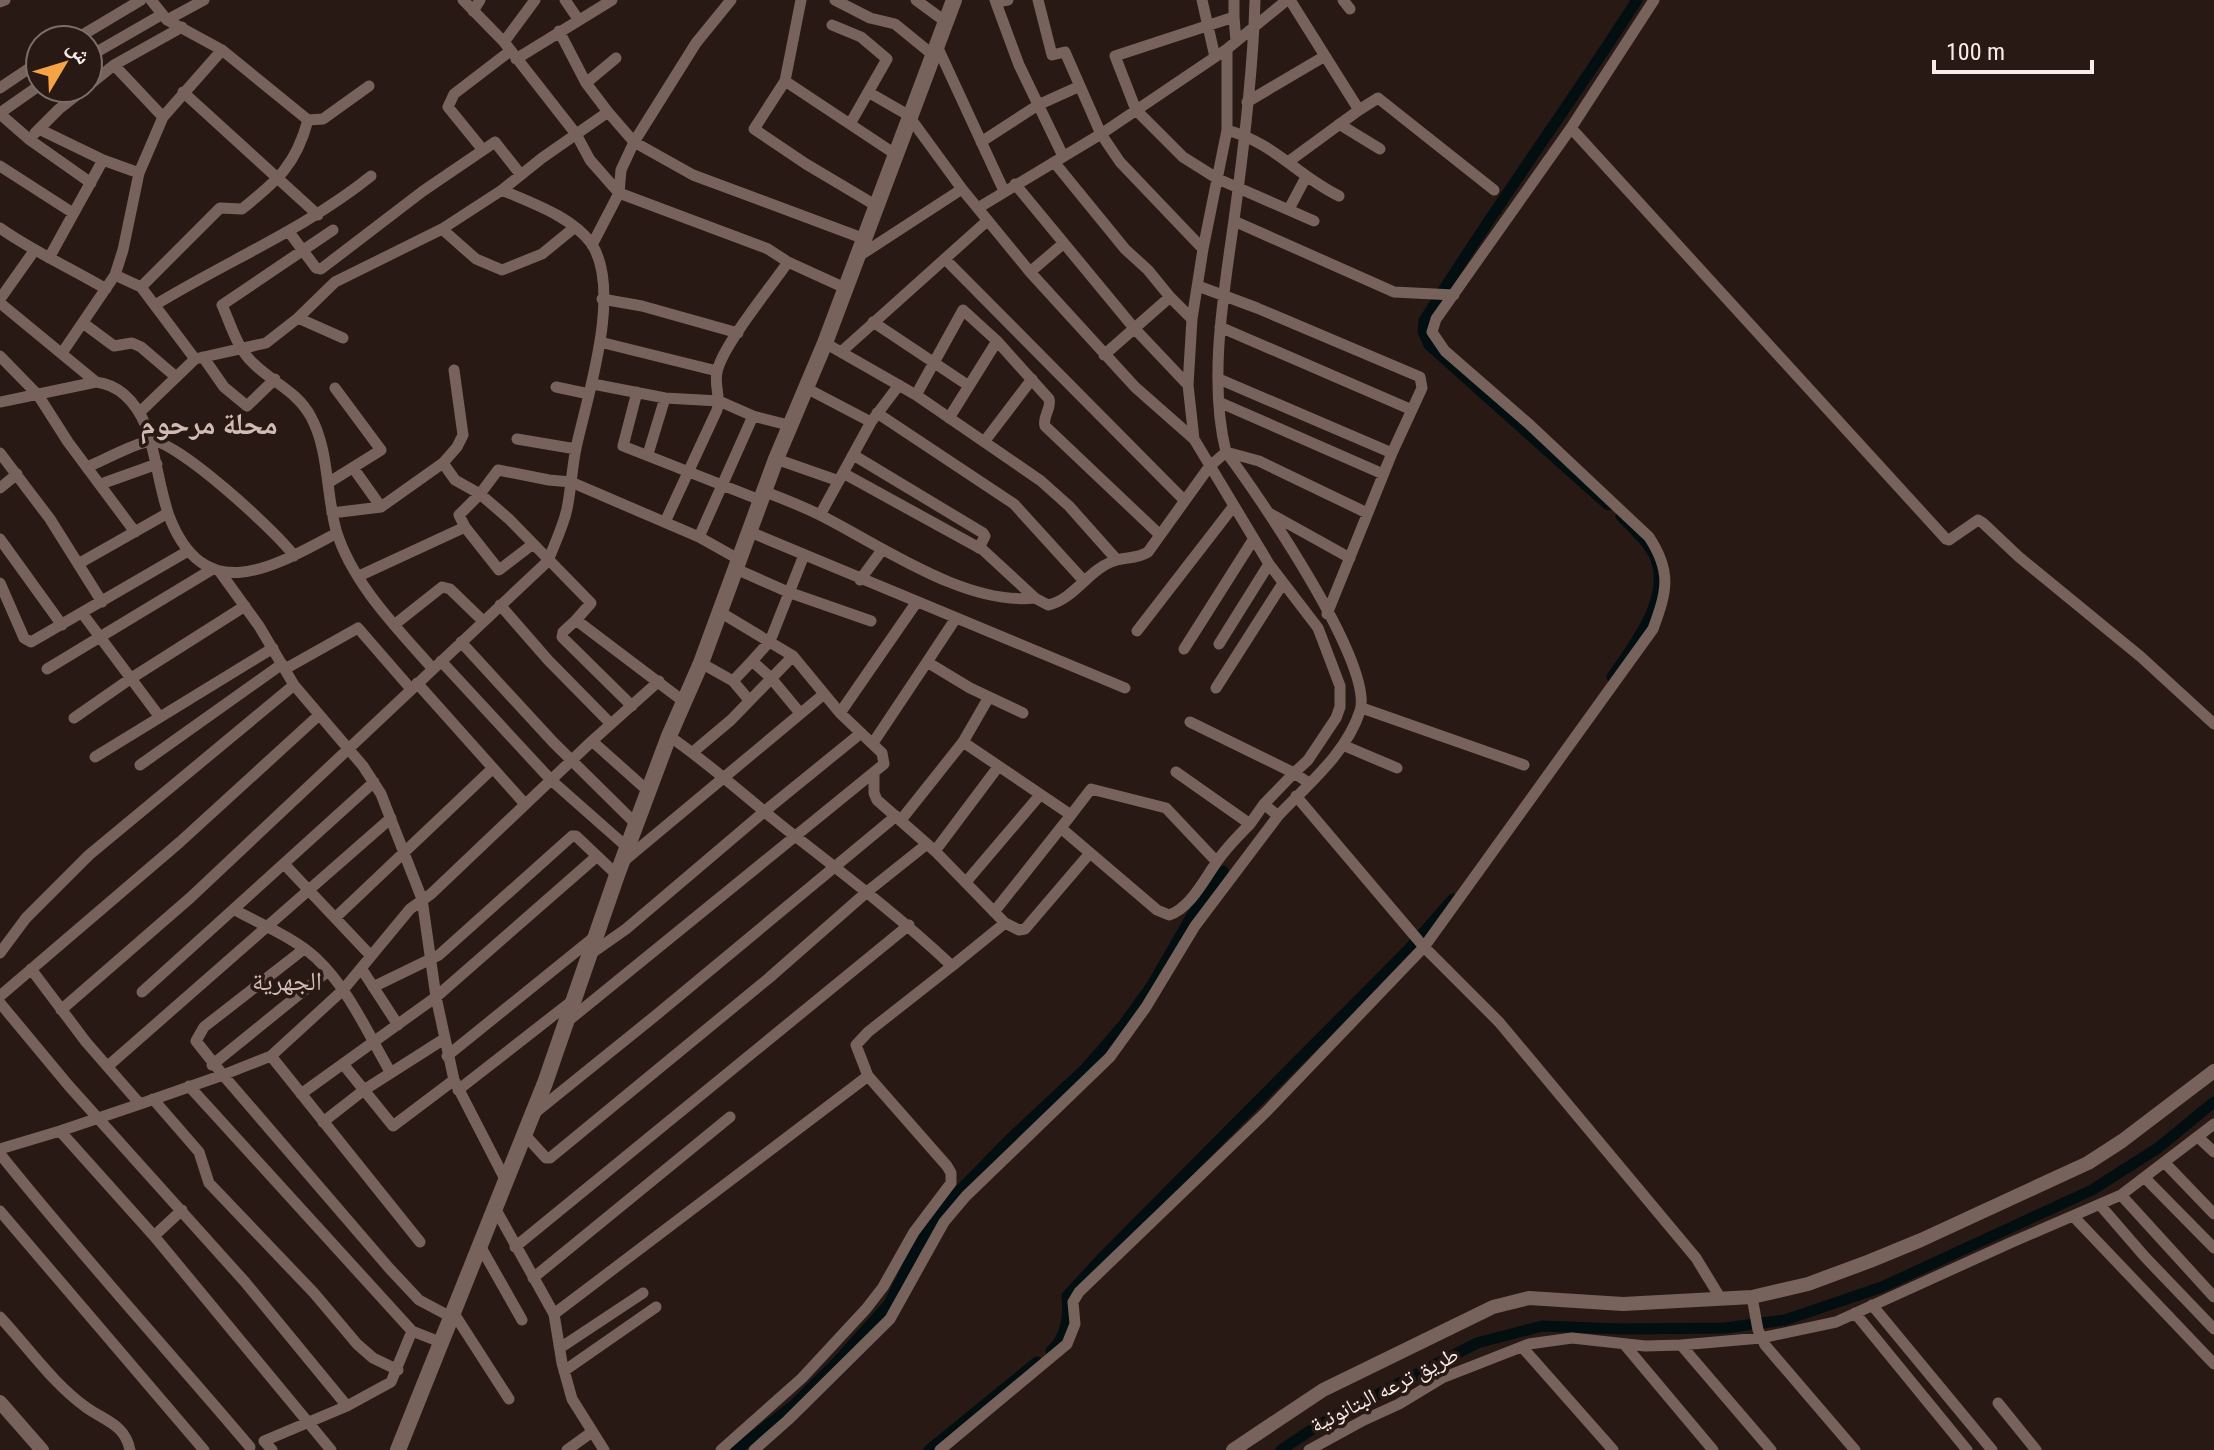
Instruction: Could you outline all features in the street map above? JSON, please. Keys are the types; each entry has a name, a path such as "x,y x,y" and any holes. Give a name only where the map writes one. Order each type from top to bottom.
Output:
{"main road":[{"path":"398,1450 525,1135 648,791 701,663 776,459 825,343 908,115 954,0"}],"street":[{"path":"101,24 141,0"},
{"path":"151,0 164,17 222,50 308,120 323,119 369,86"},
{"path":"104,49 204,0"},
{"path":"463,0 510,50 576,134 590,160 619,193 768,249 788,262 845,288"},
{"path":"473,11 480,0"},
{"path":"510,50 535,0"},
{"path":"565,0 578,19"},
{"path":"483,150 448,107 454,94 510,50 559,31 612,0"},
{"path":"592,245 619,193 621,170 634,142 696,43 731,0"},
{"path":"801,0 785,81 754,129 875,205"},
{"path":"835,0 870,18 895,24 935,50 981,142 1009,188 1064,243 1134,328 1188,385"},
{"path":"916,0 946,22"},
{"path":"1038,0 1052,55 1065,52 1101,134 1120,162 1203,249"},
{"path":"1202,0 1215,57"},
{"path":"1194,439 1188,385 1192,319 1227,130 1234,0"},
{"path":"754,1450 890,1319 944,1222 966,1196 1110,1057 1146,1007 1195,926 1278,816 1345,746 1362,708 1361,689 1355,671 1328,612 1269,512 1226,452 1219,379 1220,327 1245,135 1255,0"},
{"path":"978,208 1101,134 1232,46 1289,0 1359,110"},
{"path":"940,1450 1067,1344 1075,1324 1073,1302 1079,1292 1266,1112 1420,942 1653,629 1664,599 1666,583 1661,555 1638,524 1439,344 1432,332 1433,325 1571,128 1654,0"},
{"path":"999,1 1015,56 1058,159 1125,249 1192,319"},
{"path":"1234,17 1115,56 1136,110 1183,157 1218,179 1314,221"},
{"path":"861,37 870,18"},
{"path":"832,25 861,37 887,59 850,124"},
{"path":"104,73 182,27"},
{"path":"559,31 586,83 634,142 693,175 862,238"},
{"path":"62,353 115,275 139,173 163,117 222,50"},
{"path":"1247,102 1325,56"},
{"path":"586,83 616,58"},
{"path":"114,65 163,117"},
{"path":"0,88 24,72"},
{"path":"785,81 895,154"},
{"path":"981,142 1038,105 1080,86"},
{"path":"183,92 318,215"},
{"path":"868,92 908,115 962,189 1030,272 1135,387 1194,439 1253,540 1318,628 1340,686 1340,707 1323,740 1216,861 1206,879 1182,906 1169,915 1157,910 1062,829"},
{"path":"24,96 0,113 30,140 91,183"},
{"path":"1288,162 1378,98 1494,190"},
{"path":"30,140 68,104"},
{"path":"140,412 199,358 266,343 298,318 335,282 442,229 502,190 608,112"},
{"path":"141,287 220,208 242,209 279,179 302,144 308,120"},
{"path":"1339,124 1380,149"},
{"path":"1571,128 1946,539 1949,540 1972,522 1978,520 1983,523 2019,557 2141,657 2214,724"},
{"path":"39,129 103,160 139,173"},
{"path":"1227,130 1268,146 1306,177 1339,196"},
{"path":"289,232 316,268 321,269 423,191 495,142 521,175"},
{"path":"49,258 103,160"},
{"path":"0,166 73,213"},
{"path":"155,305 233,259 318,215 371,176"},
{"path":"1289,209 1306,177"},
{"path":"856,258 962,189"},
{"path":"61,1010 158,927 548,561 566,512 576,449 600,342 602,299 599,264 592,245 575,227 502,190"},
{"path":"841,352 987,221"},
{"path":"1234,221 1400,294 1454,295"},
{"path":"442,229 476,259 502,270 542,254 575,227"},
{"path":"0,228 34,251 106,289"},
{"path":"333,230 222,305 241,350 297,397 313,421 337,533 359,576 394,625 551,780 622,862"},
{"path":"1030,272 1064,243"},
{"path":"34,251 0,301 96,382"},
{"path":"945,259 1184,500"},
{"path":"665,522 719,401 717,371 738,333 788,262"},
{"path":"115,275 141,287 224,387 247,406 275,379"},
{"path":"1198,286 1420,377 1422,388 1383,474 1328,612 1318,628"},
{"path":"1104,355 1170,297"},
{"path":"602,299 656,310 738,333"},
{"path":"916,395 963,310 997,341 1050,402 1045,426 1160,535"},
{"path":"298,318 343,338"},
{"path":"873,322 969,386"},
{"path":"83,323 114,346 132,343 141,347 176,377"},
{"path":"1220,327 1412,410"},
{"path":"949,418 997,341"},
{"path":"600,342 717,371"},
{"path":"825,343 916,395 1051,490 1117,560"},
{"path":"0,356 38,395 68,442 135,532"},
{"path":"332,513 381,507 443,463 457,447 463,435 454,370"},
{"path":"984,442 1032,379"},
{"path":"1219,379 1392,453"},
{"path":"0,402 96,382 120,390 140,412 151,440 168,513 188,551 215,571 245,606 294,685 374,782 422,899 436,997 456,1085 506,1181"},
{"path":"820,515 874,418 899,385"},
{"path":"556,387 719,401 753,416 792,426"},
{"path":"328,483 381,450 335,388"},
{"path":"806,388 874,418 1014,504 1084,581"},
{"path":"637,392 623,446 723,487 762,495 820,515 882,550 958,585 1015,598 1035,598"},
{"path":"648,454 665,398"},
{"path":"1221,403 1383,474"},
{"path":"699,537 753,416"},
{"path":"517,439 576,449"},
{"path":"87,467 151,440 169,446 270,527 294,556"},
{"path":"776,459 841,477 979,548 1035,598 1048,605 1054,604 1107,564 1143,555 1209,467 1226,452"},
{"path":"1226,452 1259,461 1367,513"},
{"path":"855,456 983,533 985,536 979,548"},
{"path":"1,457 50,519 102,602"},
{"path":"443,463 460,485 480,494 591,603 562,633 562,637 632,706"},
{"path":"101,484 157,464"},
{"path":"354,469 381,507"},
{"path":"533,544 499,570 459,515 498,470 571,482 699,537 738,564 788,592 871,621"},
{"path":"0,488 17,474"},
{"path":"1137,631 1233,507"},
{"path":"1269,512 1350,558"},
{"path":"78,564 168,513"},
{"path":"359,576 465,527"},
{"path":"750,532 1125,688"},
{"path":"47,669 215,571 257,569 294,556 337,533"},
{"path":"0,539 62,625"},
{"path":"1184,649 1253,540"},
{"path":"860,580 882,550"},
{"path":"0,583 25,641 31,642 188,551"},
{"path":"733,681 770,641 804,555"},
{"path":"1219,644 1269,564"},
{"path":"1216,688 1283,583"},
{"path":"394,625 442,587 450,589 483,621"},
{"path":"840,713 916,603"},
{"path":"500,605 548,660 611,724"},
{"path":"74,718 245,606"},
{"path":"565,1024 885,760 873,743 840,713 793,656 720,612"},
{"path":"82,613 159,716"},
{"path":"873,743 956,618"},
{"path":"576,620 683,701"},
{"path":"140,765 283,667 358,628 525,804"},
{"path":"461,642 572,761 636,824"},
{"path":"95,757 273,648"},
{"path":"693,752 793,656"},
{"path":"752,661 771,678 800,713"},
{"path":"927,662 1023,713"},
{"path":"701,663 733,681 749,700"},
{"path":"412,1331 398,1370 385,1388 268,1446 246,1448 0,1152 271,1056 343,990 410,909 431,894 659,681"},
{"path":"0,953 26,918 89,855 294,685"},
{"path":"622,862 824,694"},
{"path":"532,1115 836,865 898,818 963,742 989,697"},
{"path":"1362,708 1524,765"},
{"path":"0,996 180,842 318,716"},
{"path":"1190,722 1309,783"},
{"path":"589,955 626,929 861,733"},
{"path":"669,736 868,891 952,966"},
{"path":"592,741 648,791"},
{"path":"963,742 1071,815"},
{"path":"1345,746 1397,768"},
{"path":"525,1135 546,1158 550,1158 769,978 868,891 931,847 998,767"},
{"path":"336,917 492,769"},
{"path":"874,772 876,798 931,847 1005,923 1019,930 1025,929 1090,853"},
{"path":"1176,772 1250,824"},
{"path":"142,992 374,782"},
{"path":"994,912 1091,789 1162,806 1216,861"},
{"path":"966,882 1040,795"},
{"path":"1296,796 1420,942 1499,1022 1696,1258 1721,1299"},
{"path":"1264,804 1278,816"},
{"path":"108,1066 391,818"},
{"path":"373,987 439,955 572,836 576,836 596,857 622,862"},
{"path":"301,1094 436,997 596,857"},
{"path":"285,865 370,955"},
{"path":"235,910 304,949 328,971 343,990 391,1073"},
{"path":"721,1450 802,1378 866,1309 883,1287 914,1232 951,1183 947,1166 868,1076 856,1051 857,1041 1005,923"},
{"path":"515,1247 909,925"},
{"path":"447,1056 596,934"},
{"path":"304,949 200,1031 196,1041 212,1065 419,1300 452,1314 509,1399"},
{"path":"361,968 398,1025"},
{"path":"31,969 61,1010 140,1104"},
{"path":"212,1065 328,971"},
{"path":"343,1064 393,1126 456,1085 573,1000"},
{"path":"0,1003 182,1210 347,1406"},
{"path":"323,1122 364,1090 444,1039"},
{"path":"271,1056 420,1242"},
{"path":"1233,1450 1323,1390 1493,1307 1529,1298 1623,1304 1721,1299 1754,1304 1808,1284 1896,1250 2088,1163 2214,1071"},
{"path":"554,1314 868,1076"},
{"path":"189,1086 412,1331 440,1342"},
{"path":"153,1099 199,1152 209,1183 314,1293 357,1344 373,1358 398,1370"},
{"path":"533,1278 730,1117"},
{"name":"طريق ترعه البتانونية","path":"1309,1450 1442,1378 1522,1347 1559,1339 1681,1345 1820,1328 2121,1195 2214,1124"},
{"path":"60,1131 154,1236 331,1450"},
{"path":"2198,1137 2214,1152"},
{"path":"2165,1163 2214,1214"},
{"path":"2145,1178 2214,1248"},
{"path":"2121,1195 2214,1297"},
{"path":"2100,1205 2214,1329"},
{"path":"495,1208 554,1314 572,1399 604,1450"},
{"path":"154,1236 182,1210"},
{"path":"0,1211 204,1450"},
{"path":"2073,1216 2214,1364"},
{"path":"479,1244 522,1320"},
{"path":"560,1348 643,1293"},
{"path":"1754,1304 1759,1334 1855,1450"},
{"path":"1872,1305 1992,1450"},
{"path":"564,1371 656,1307"},
{"path":"1855,1313 1967,1450"},
{"path":"0,1317 54,1378 80,1402 123,1431 130,1450"},
{"path":"1624,1344 1713,1450"},
{"path":"1681,1345 1771,1450"},
{"path":"1522,1347 1613,1450"},
{"path":"0,1402 42,1450"},
{"path":"1998,1403 2036,1450"},
{"path":"567,1450 592,1432"}],"waterway":[{"path":"1608,505 1429,345 1423,331 1424,321 1450,280 1637,0"},
{"path":"1612,677 1648,621 1658,590 1659,574 1654,553 1621,516"},
{"path":"736,1450 794,1405 889,1304 917,1247 956,1194 1085,1069 1124,1024 1152,985 1198,905 1223,871"},
{"path":"1051,1351 1061,1339 1066,1326 1067,1296 1409,949 1453,899"},
{"path":"1281,1450 1317,1426 1477,1343 1542,1326 1725,1328 1785,1320 1882,1287 2092,1190 2158,1148 2214,1102"},
{"path":"929,1450 1037,1362"}],"district":[{"name":"محلة مرحوم","path":"209,424"},
{"name":"الجهرية","path":"287,981"}]}
